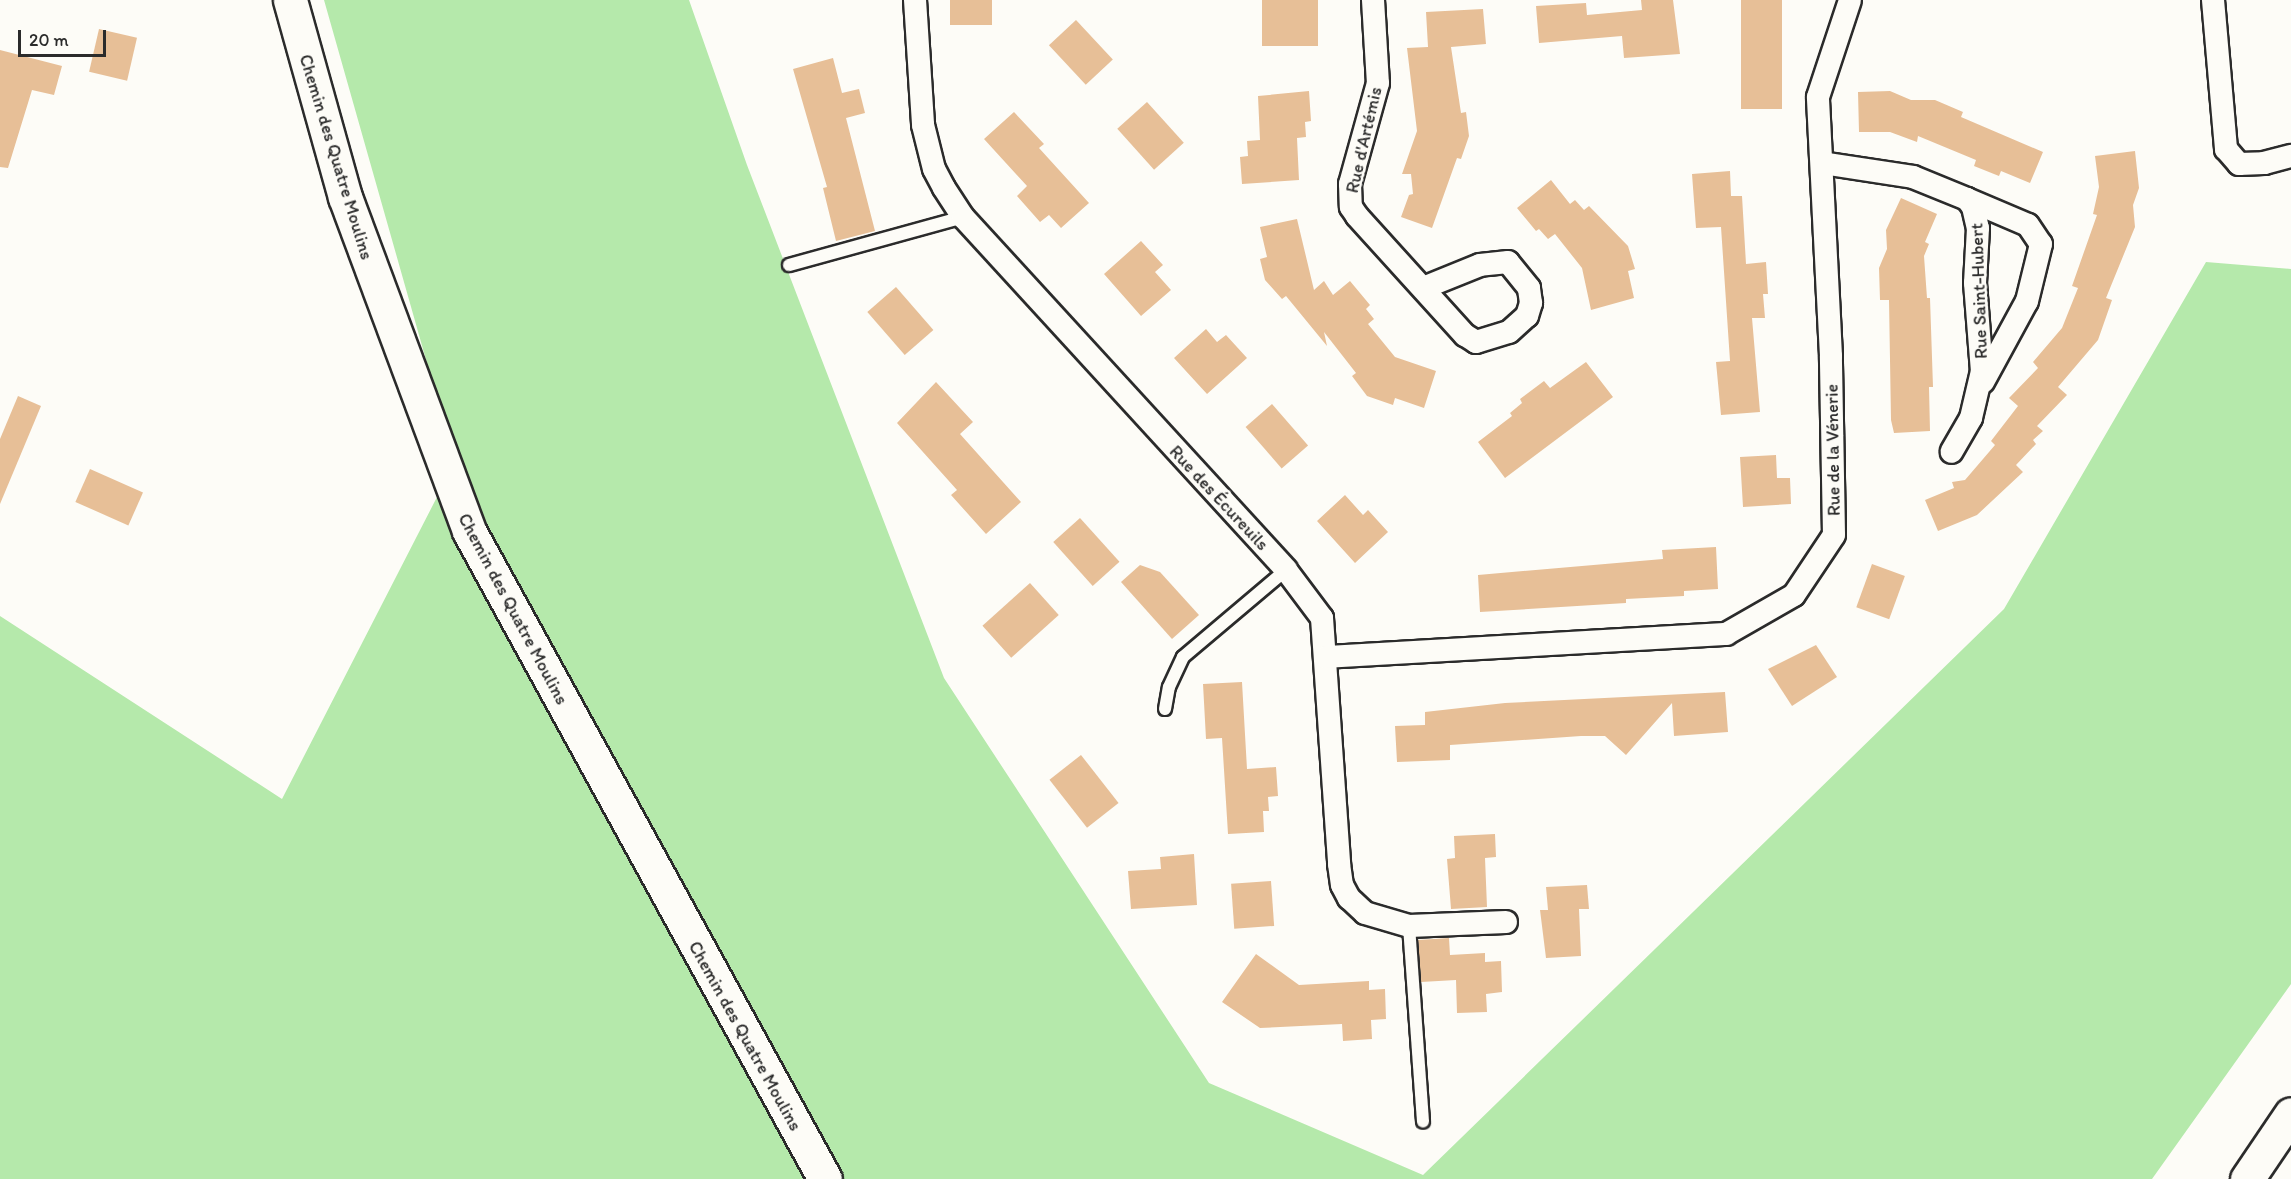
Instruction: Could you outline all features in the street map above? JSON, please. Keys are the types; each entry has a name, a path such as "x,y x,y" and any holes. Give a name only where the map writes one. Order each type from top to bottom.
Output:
{"main road":[{"name":"Chemin des Quatre Moulins","path":"290,0 345,197 469,531 825,1179"},
{"path":"2247,1179 2291,1114"}],"street":[{"name":"Rue des Écureuils","path":"915,0 928,149 934,169 963,217 1286,570 1322,618 1342,885 1365,913 1409,926 1506,922"},
{"name":"Rue d'Artémis","path":"1373,0 1378,83 1349,195 1357,216 1423,288 1476,342 1509,332 1527,316 1531,303 1529,288 1508,262 1480,265 1423,288"},
{"name":"Rue de la Vénerie","path":"1326,657 1726,634 1794,595 1834,535 1831,357 1818,97 1850,0"},
{"path":"2213,0 2226,149 2239,164 2264,163 2291,156"},
{"name":"Rue Saint-Hubert","path":"1822,163 1913,177 2028,225 2041,244 2027,301 1980,386 1965,431 1951,452"},
{"name":"Rue Saint-Hubert","path":"1967,199 1977,217 1978,228 1975,283 1980,386"}],"lane":[{"path":"789,265 963,217"},
{"path":"1165,709 1168,687 1183,657 1286,570"},
{"path":"1409,926 1423,1121"}],"green space":[{"path":"324,0 689,0 747,165 944,678 1209,1083 1423,1175 2004,609 2206,262 2291,269 2291,984 2152,1179 0,1179 0,616 282,799 455,462"}],"building":[{"path":"950,0 992,0 992,25 950,25"},
{"path":"1262,0 1318,0 1318,46 1262,46"},
{"path":"1641,0 1673,0 1680,54 1624,58 1622,36 1539,43 1536,6 1586,3 1587,15 1642,10"},
{"path":"1741,0 1782,0 1782,109 1741,109"},
{"path":"1483,9 1486,44 1451,47 1461,113 1466,112 1469,136 1461,159 1457,158 1432,228 1401,217 1409,195 1413,194 1411,174 1402,174 1417,131 1407,48 1428,47 1426,12"},
{"path":"1076,20 1113,59 1086,85 1049,45"},
{"path":"99,29 137,38 127,81 89,72"},
{"path":"0,50 62,66 54,95 32,90 8,168 0,167"},
{"path":"833,58 842,93 859,89 865,113 846,118 875,231 836,241 823,188 827,187 793,69"},
{"path":"1309,91 1311,121 1305,122 1306,137 1297,138 1299,180 1242,184 1240,157 1248,156 1247,141 1260,140 1258,96"},
{"path":"1890,91 1911,100 1935,100 1963,112 1961,117 2043,152 2030,183 2001,171 1999,176 1974,166 1976,160 1918,136 1917,142 1890,132 1859,132 1858,92"},
{"path":"1147,102 1184,143 1154,170 1117,129"},
{"path":"1014,112 1044,144 1039,148 1089,203 1061,228 1049,215 1040,222 1017,196 1027,186 984,139"},
{"path":"2135,151 2139,188 2133,205 2135,227 2106,298 2112,300 2098,340 2058,387 2067,395 2037,426 2043,431 2033,440 2036,444 2016,465 2023,472 1977,515 1938,531 1925,500 1954,488 1952,482 1965,480 1995,445 1991,441 2018,406 2009,398 2038,368 2033,362 2062,328 2078,288 2072,286 2097,215 2093,214 2099,187 2095,156"},
{"path":"1730,171 1731,196 1742,196 1746,264 1766,262 1768,294 1763,294 1765,318 1752,318 1760,412 1721,415 1716,362 1730,361 1721,227 1696,228 1692,174"},
{"path":"1551,180 1570,204 1575,200 1584,210 1589,206 1628,246 1635,269 1628,271 1634,298 1591,310 1582,268 1555,234 1548,239 1539,229 1536,231 1517,208"},
{"path":"1901,198 1937,214 1925,242 1929,244 1924,256 1927,298 1930,298 1933,387 1929,387 1930,431 1894,433 1891,420 1889,300 1880,300 1879,268 1887,249 1886,230"},
{"path":"1297,219 1314,290 1324,281 1333,295 1350,281 1370,305 1366,309 1374,319 1368,324 1395,357 1436,371 1424,408 1395,398 1393,405 1367,396 1352,376 1356,373 1324,332 1327,346 1286,296 1282,299 1265,280 1260,259 1267,257 1260,227"},
{"path":"1141,241 1163,265 1155,272 1171,290 1141,316 1104,274"},
{"path":"896,287 933,330 905,355 867,312"},
{"path":"1206,329 1217,342 1226,335 1247,358 1207,394 1174,358"},
{"path":"1586,362 1613,397 1505,478 1478,442 1512,416 1510,413 1522,403 1520,399 1544,381 1550,388"},
{"path":"936,382 973,422 960,434 1021,502 986,534 951,495 957,490 897,423"},
{"path":"18,396 41,406 0,504 0,439"},
{"path":"1272,404 1308,446 1282,468 1246,427"},
{"path":"1776,455 1777,478 1790,478 1791,504 1743,507 1740,457"},
{"path":"90,469 143,493 128,525 75,502"},
{"path":"1345,495 1363,515 1368,510 1388,532 1355,563 1317,521"},
{"path":"1080,518 1119,562 1093,586 1053,542"},
{"path":"1716,547 1718,589 1684,591 1684,596 1626,599 1626,603 1480,612 1478,575 1663,559 1662,550"},
{"path":"1872,564 1905,576 1889,619 1856,607"},
{"path":"1140,565 1160,572 1199,615 1172,639 1121,582"},
{"path":"1030,583 1059,615 1011,658 982,626"},
{"path":"1816,645 1837,677 1792,706 1768,669"},
{"path":"1242,682 1247,769 1276,767 1278,796 1268,797 1269,811 1263,811 1264,832 1228,834 1222,738 1206,739 1203,684"},
{"path":"1725,692 1728,732 1674,736 1672,703 1626,755 1605,736 1581,736 1450,745 1450,760 1397,762 1395,726 1425,725 1425,712 1505,703"},
{"path":"1081,755 1119,803 1087,828 1049,780"},
{"path":"1495,834 1496,857 1485,858 1487,907 1451,909 1447,859 1455,858 1454,836"},
{"path":"1194,854 1197,905 1131,909 1128,871 1161,869 1160,857"},
{"path":"1271,881 1274,926 1234,929 1231,884"},
{"path":"1587,885 1589,909 1579,909 1581,956 1546,958 1540,910 1548,910 1546,887"},
{"path":"1449,938 1450,955 1485,953 1485,962 1501,961 1502,992 1486,994 1487,1012 1457,1013 1456,980 1421,982 1418,940"},
{"path":"1256,954 1299,985 1369,981 1369,990 1385,989 1386,1019 1371,1020 1372,1039 1343,1041 1342,1024 1260,1028 1222,1002"}]}
